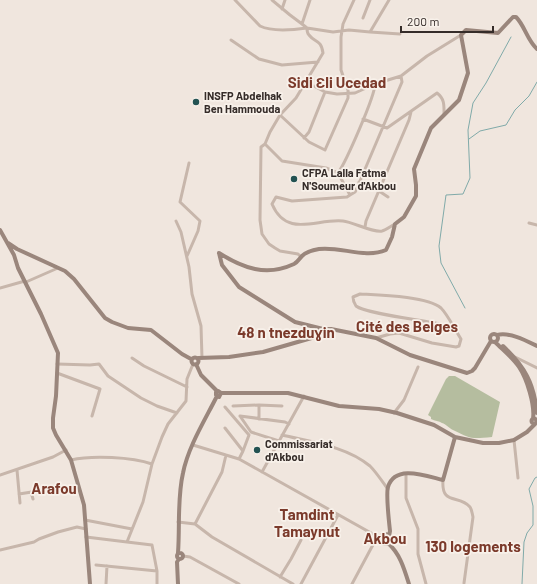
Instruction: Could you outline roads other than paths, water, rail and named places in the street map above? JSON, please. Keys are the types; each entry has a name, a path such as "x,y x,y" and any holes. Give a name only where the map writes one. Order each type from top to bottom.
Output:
{"street":[{"path":"235,0 260,26 264,28 281,30 307,28 333,32 349,30 400,34"},
{"path":"272,0 307,28 309,35 319,42 323,53 296,98 280,115 265,144 261,147 260,152 260,220 262,234 269,244 280,251 298,254 301,257"},
{"path":"282,9 285,0"},
{"path":"302,24 310,0"},
{"path":"280,115 309,142 325,150 349,94 341,70 342,32 343,24 354,0"},
{"path":"364,18 370,0"},
{"path":"370,32 389,0"},
{"path":"314,86 326,92 337,94 355,93 375,84 402,76 427,56 461,35 466,30 498,33 513,17 516,17 519,21 529,39 537,49"},
{"path":"402,76 402,82 384,128 355,192 347,197 292,201 276,197 272,204 283,219 300,225 344,221 380,232 404,217 416,196 414,169 431,128 459,100 468,74 461,35"},
{"path":"231,40 259,59 282,65 318,62"},
{"path":"338,173 363,119 375,90 375,84"},
{"path":"304,138 309,132 326,92"},
{"path":"363,119 387,128 437,93 444,102 444,115"},
{"path":"365,227 366,221 409,120 411,112"},
{"path":"265,144 282,161 326,168 338,173 350,195"},
{"path":"187,256 198,231 200,221 180,202 189,163"},
{"path":"359,182 388,197"},
{"path":"176,221 181,232 187,256 192,294 201,326 200,358 198,362 193,362"},
{"path":"529,223 537,225"},
{"path":"395,224 386,250 361,252 320,249 312,250 301,257 295,264 274,270 242,267 219,254 222,265 239,287 295,322 323,329 331,329 376,338 410,355 463,372 467,373 475,368 498,337 497,335"},
{"path":"0,230 8,243 58,353 53,428 71,460 84,505 90,584"},
{"path":"8,243 17,249 65,271 74,279 105,318 120,326 151,330 193,362 201,375 219,392 288,393 304,396 333,405 379,409 394,412 434,425 455,436 484,443 499,443 514,440 524,434 536,421 533,404 523,374 517,364 491,336 493,334 505,334 514,336 537,346"},
{"path":"0,288 25,281 58,268"},
{"path":"376,338 399,333 432,343 456,347 459,346 461,339 455,329 440,308 432,303 388,295 360,294 353,297 357,306 379,314 438,323 455,329"},
{"path":"200,358 229,357 263,352 315,337 323,329"},
{"path":"495,341 515,357 537,368"},
{"path":"515,357 528,376 536,402 537,413"},
{"path":"132,358 144,366 187,387"},
{"path":"127,542 143,502 152,464 168,424 186,401 187,379 193,362"},
{"path":"57,364 99,364 108,376 141,398 157,406 177,413"},
{"path":"394,412 404,400 418,367"},
{"path":"57,373 100,389 92,416"},
{"path":"181,557 181,553 178,553 178,522 183,472 193,445 217,396 220,396 219,392"},
{"path":"262,472 304,396"},
{"path":"259,419 260,405"},
{"path":"233,406 282,406"},
{"path":"225,407 249,435 239,459"},
{"path":"279,440 251,432 240,416 285,422 289,424"},
{"path":"225,428 243,451"},
{"path":"282,435 327,446 355,456 371,467 387,488 390,531 390,539 388,543"},
{"path":"455,436 443,480 443,488 449,498 466,504 471,508 473,517 464,583"},
{"path":"514,440 518,478"},
{"path":"193,445 239,459 380,539 383,544 388,543 395,549 400,557 409,584"},
{"path":"0,475 53,457 66,450"},
{"path":"195,524 222,472 226,455"},
{"path":"71,460 78,458 123,458 139,460 152,464"},
{"path":"17,470 20,503"},
{"path":"387,488 393,478 400,474 413,473 443,480"},
{"path":"406,474 406,498 418,529 418,554 426,584"},
{"path":"19,494 38,491"},
{"path":"31,492 33,499"},
{"path":"301,584 338,515"},
{"path":"85,520 132,529"},
{"path":"178,522 195,524 212,537 293,584"},
{"path":"0,550 16,545 22,546 58,532 77,527 86,529"},
{"path":"352,584 375,541 380,539 385,534 389,536"},
{"path":"86,537 152,545 157,571 157,584"},
{"path":"280,577 301,540"},
{"path":"178,584 177,562 181,557"},
{"path":"181,557 190,558 238,584"},
{"path":"96,565 157,571"},
{"path":"106,584 107,566"}],"waterway":[{"path":"465,308 441,263 439,246 446,195 463,194 470,178 468,130 473,103 486,83 511,37"},
{"path":"469,139 480,131 506,125 515,110 529,96 537,82"},
{"path":"522,584 524,542 527,533 533,525 533,506 529,489 537,477"}],"place":[{"name":"INSFP Abdelhak Ben Hammouda","path":"196,102"},
{"name":"CFPA Lalla Fatma N'Soumeur d'Akbou","path":"294,179"},
{"name":"Commissariat d'Akbou","path":"257,450"}],"district":[{"name":"Sidi Ɛli Ucedad","path":"337,83"},
{"name":"Cité des Belges","path":"407,327"},
{"name":"48 n tnezduɣin","path":"286,333"},
{"name":"Arafou","path":"54,489"},
{"name":"Tamdint Tamaynut","path":"307,524"},
{"name":"Akbou","path":"385,539"},
{"name":"130 logements","path":"473,547"}]}
